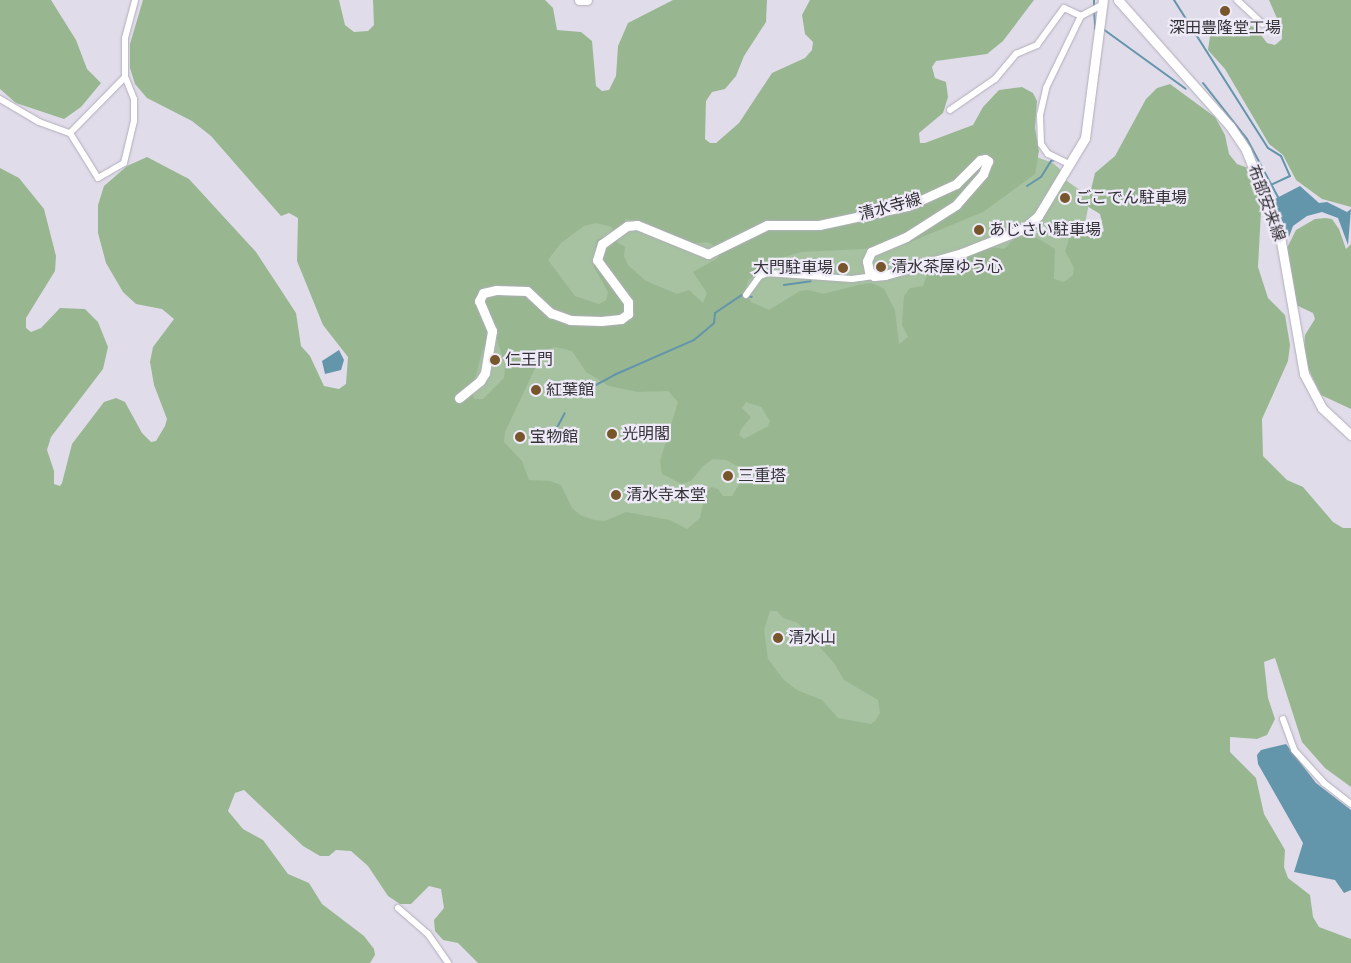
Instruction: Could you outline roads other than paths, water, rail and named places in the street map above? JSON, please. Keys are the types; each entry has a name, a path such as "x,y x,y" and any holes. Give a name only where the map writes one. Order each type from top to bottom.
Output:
{"main road":[{"path":"579,0 586,0"},
{"name":"布部安来線","path":"1118,0 1230,126 1246,150 1280,236 1304,374 1322,408 1351,436"},
{"path":"874,276 962,253 1024,229 1038,216 1071,165 1084,138 1088,120 1102,2"},
{"name":"清水寺線","path":"459,398 480,381 484,373 492,331 479,301 483,293 496,290 527,290 551,312 570,320 611,320 628,314 628,302 597,260 602,244 626,226 637,225 708,254 767,225 819,225 908,206 956,184 980,160 988,161 983,174 956,205 906,237 871,252 867,266 874,276"}],"street":[{"path":"0,99 39,122 70,133 98,178 124,163 134,116 134,99 125,77 125,38 135,0"},
{"path":"1237,0 1263,24"},
{"path":"1071,165 1048,154 1041,144 1040,115 1046,88 1081,16 1102,2"},
{"path":"950,110 995,79 1016,54 1037,45 1064,8 1081,16"},
{"path":"70,133 125,77"},
{"path":"746,295 760,276 767,273 852,279 874,276"},
{"path":"1283,720 1294,750 1324,783 1351,804"},
{"path":"398,908 428,934 448,963"}],"water":[{"path":"1300,186 1319,203 1327,202 1347,212 1351,209 1348,245 1338,218 1322,212 1307,216 1293,226 1289,237 1273,200"},
{"path":"339,350 344,360 341,370 325,374 322,361"},
{"path":"1286,744 1316,783 1351,810 1351,890 1344,893 1335,880 1294,872 1303,843 1258,764 1257,755 1261,750"}],"waterway":[{"path":"1094,0 1094,6"},
{"path":"1174,0 1268,148 1281,156 1290,176 1271,185"},
{"path":"1094,10 1095,23"},
{"path":"1095,23 1095,29"},
{"path":"1103,29 1186,89"},
{"path":"1203,83 1247,139 1278,197"},
{"path":"1027,186 1041,177 1051,161 1055,160"},
{"path":"784,285 811,281"},
{"path":"579,394 614,375 694,340 714,323 715,313 742,295 752,297"},
{"path":"552,437 565,413"}],"place":[{"name":"深田豊隆堂工場","path":"1225,11"},
{"name":"ごこでん駐車場","path":"1065,198"},
{"name":"あじさい駐車場","path":"979,230"},
{"name":"清水茶屋ゆう心","path":"881,267"},
{"name":"大門駐車場","path":"843,268"},
{"name":"仁王門","path":"495,360"},
{"name":"紅葉館","path":"536,390"},
{"name":"光明閣","path":"612,434"},
{"name":"宝物館","path":"520,437"},
{"name":"三重塔","path":"728,476"},
{"name":"清水寺本堂","path":"616,495"},
{"name":"清水山","path":"778,638"}]}
